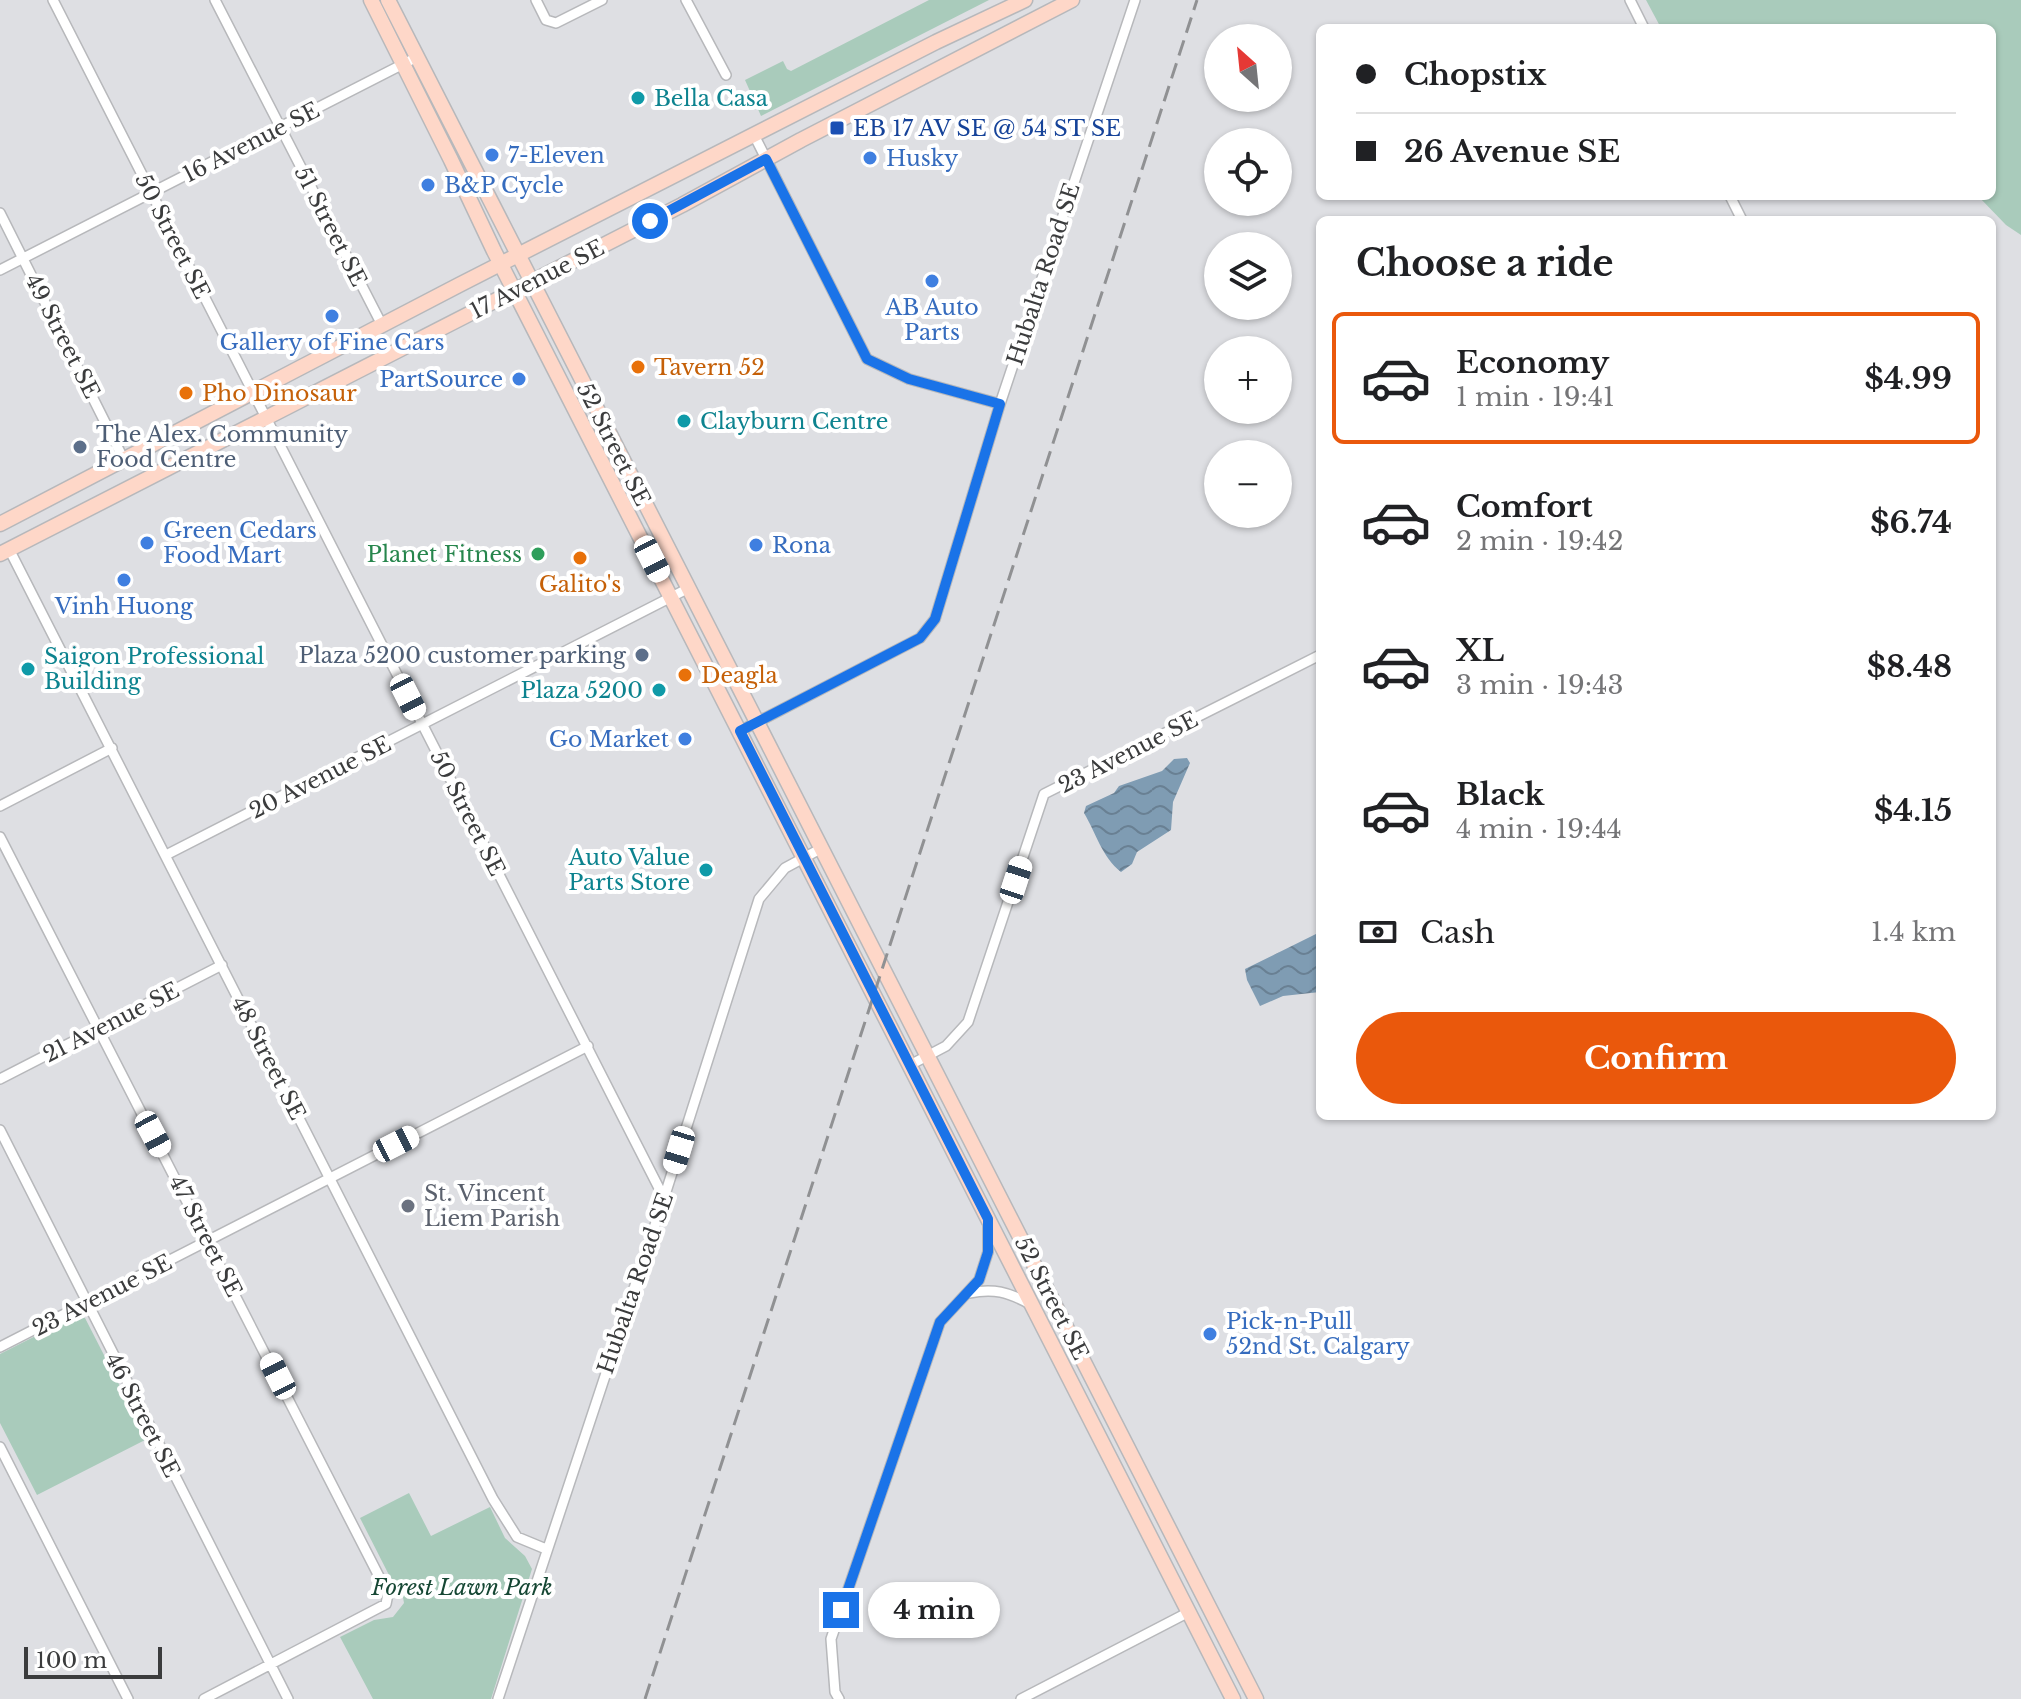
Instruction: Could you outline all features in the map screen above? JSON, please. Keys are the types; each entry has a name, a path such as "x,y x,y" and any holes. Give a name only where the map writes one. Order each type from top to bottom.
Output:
{"main road":[{"name":"52 Street SE","path":"371,0 410,61 517,255 1256,1699"},
{"name":"52 Street SE","path":"388,0 410,61 500,264 1233,1699"},
{"name":"17 Avenue SE","path":"0,524 517,255 1025,0"},
{"name":"17 Avenue SE","path":"5,551 692,200 1072,0"}],"street":[{"name":"50 Street SE","path":"53,0 664,1198"},
{"name":"51 Street SE","path":"215,0 382,325"},
{"path":"536,0 546,20 556,23 602,0"},
{"path":"686,0 726,75"},
{"name":"Hubalta Road SE","path":"758,721 920,638 935,619 1000,404 1135,0"},
{"path":"1630,0 1642,24"},
{"name":"16 Avenue SE","path":"0,270 410,61"},
{"path":"754,135 867,359 909,379 1000,404"},
{"name":"49 Street SE","path":"0,213 124,460"},
{"name":"48 Street SE","path":"5,551 112,748 506,1522 517,1537 546,1549"},
{"name":"20 Avenue SE","path":"166,855 687,589"},
{"name":"23 Avenue SE","path":"910,1065 946,1046 968,1022 1044,794 1316,657"},
{"path":"740,731 758,721"},
{"path":"0,806 112,748"},
{"name":"47 Street SE","path":"0,837 388,1594 386,1604 270,1664"},
{"name":"Hubalta Road SE","path":"498,1699 664,1198 759,899 785,868 822,848"},
{"name":"21 Avenue SE","path":"0,1079 222,965"},
{"name":"23 Avenue SE","path":"0,1347 588,1046"},
{"name":"46 Street SE","path":"0,1130 288,1699"},
{"path":"839,1699 835,1692 831,1639 940,1322 979,1280 988,1252 988,1219"},
{"path":"969,1293 994,1289 1033,1306"},
{"path":"0,1447 128,1699"},
{"path":"1021,1699 1189,1612"},
{"path":"204,1699 270,1664"}],"green space":[{"path":"929,0 989,0 761,116 745,80 783,61 791,71"},
{"path":"1646,0 2021,0 2021,235 2006,225 1982,200 1996,200 1996,24 1659,24"},
{"path":"75,1316 85,1318 147,1439 37,1495 0,1423 0,1354"},
{"name":"Forest Lawn Park","path":"409,1493 431,1536 490,1507 505,1538 525,1556 532,1569 491,1699 373,1699 340,1637 374,1620 393,1617 404,1603 402,1592 389,1575 360,1518"}],"water":[{"path":"1187,758 1190,763 1173,802 1171,830 1137,852 1132,864 1121,872 1100,844 1084,813 1086,806 1114,793 1119,786 1162,771 1174,759"},
{"path":"1316,934 1316,992 1283,996 1260,1006 1245,969"}],"railway":[{"path":"645,1699 1197,0"}],"place":[{"name":"Bella Casa","path":"638,98"},
{"name":"EB 17 AV SE @ 54 ST SE","path":"837,128"},
{"name":"7-Eleven","path":"492,155"},
{"name":"Husky","path":"870,158"},
{"name":"B&P Cycle","path":"428,185"},
{"name":"AB Auto Parts","path":"932,281"},
{"name":"Gallery of Fine Cars","path":"332,316"},
{"name":"Tavern 52","path":"638,367"},
{"name":"PartSource","path":"519,379"},
{"name":"Pho Dinosaur","path":"186,393"},
{"name":"Clayburn Centre","path":"684,421"},
{"name":"The Alex. Community Food Centre","path":"80,447"},
{"name":"Green Cedars Food Mart","path":"147,543"},
{"name":"Rona","path":"756,545"},
{"name":"Planet Fitness","path":"538,554"},
{"name":"Galito's","path":"580,558"},
{"name":"Vinh Huong","path":"124,580"},
{"name":"Plaza 5200 customer parking","path":"642,655"},
{"name":"Saigon Professional Building","path":"28,669"},
{"name":"Deagla","path":"685,675"},
{"name":"Plaza 5200","path":"659,690"},
{"name":"Go Market","path":"685,739"},
{"name":"Auto Value Parts Store","path":"706,870"},
{"name":"St. Vincent Liem Parish","path":"408,1206"},
{"name":"Pick-n-Pull 52nd St. Calgary","path":"1210,1334"}],"route":[{"path":"650,221 766,159 867,359 909,379 1000,404 935,619 920,638 740,731 988,1219 988,1252 979,1280 940,1322 841,1610"}]}
